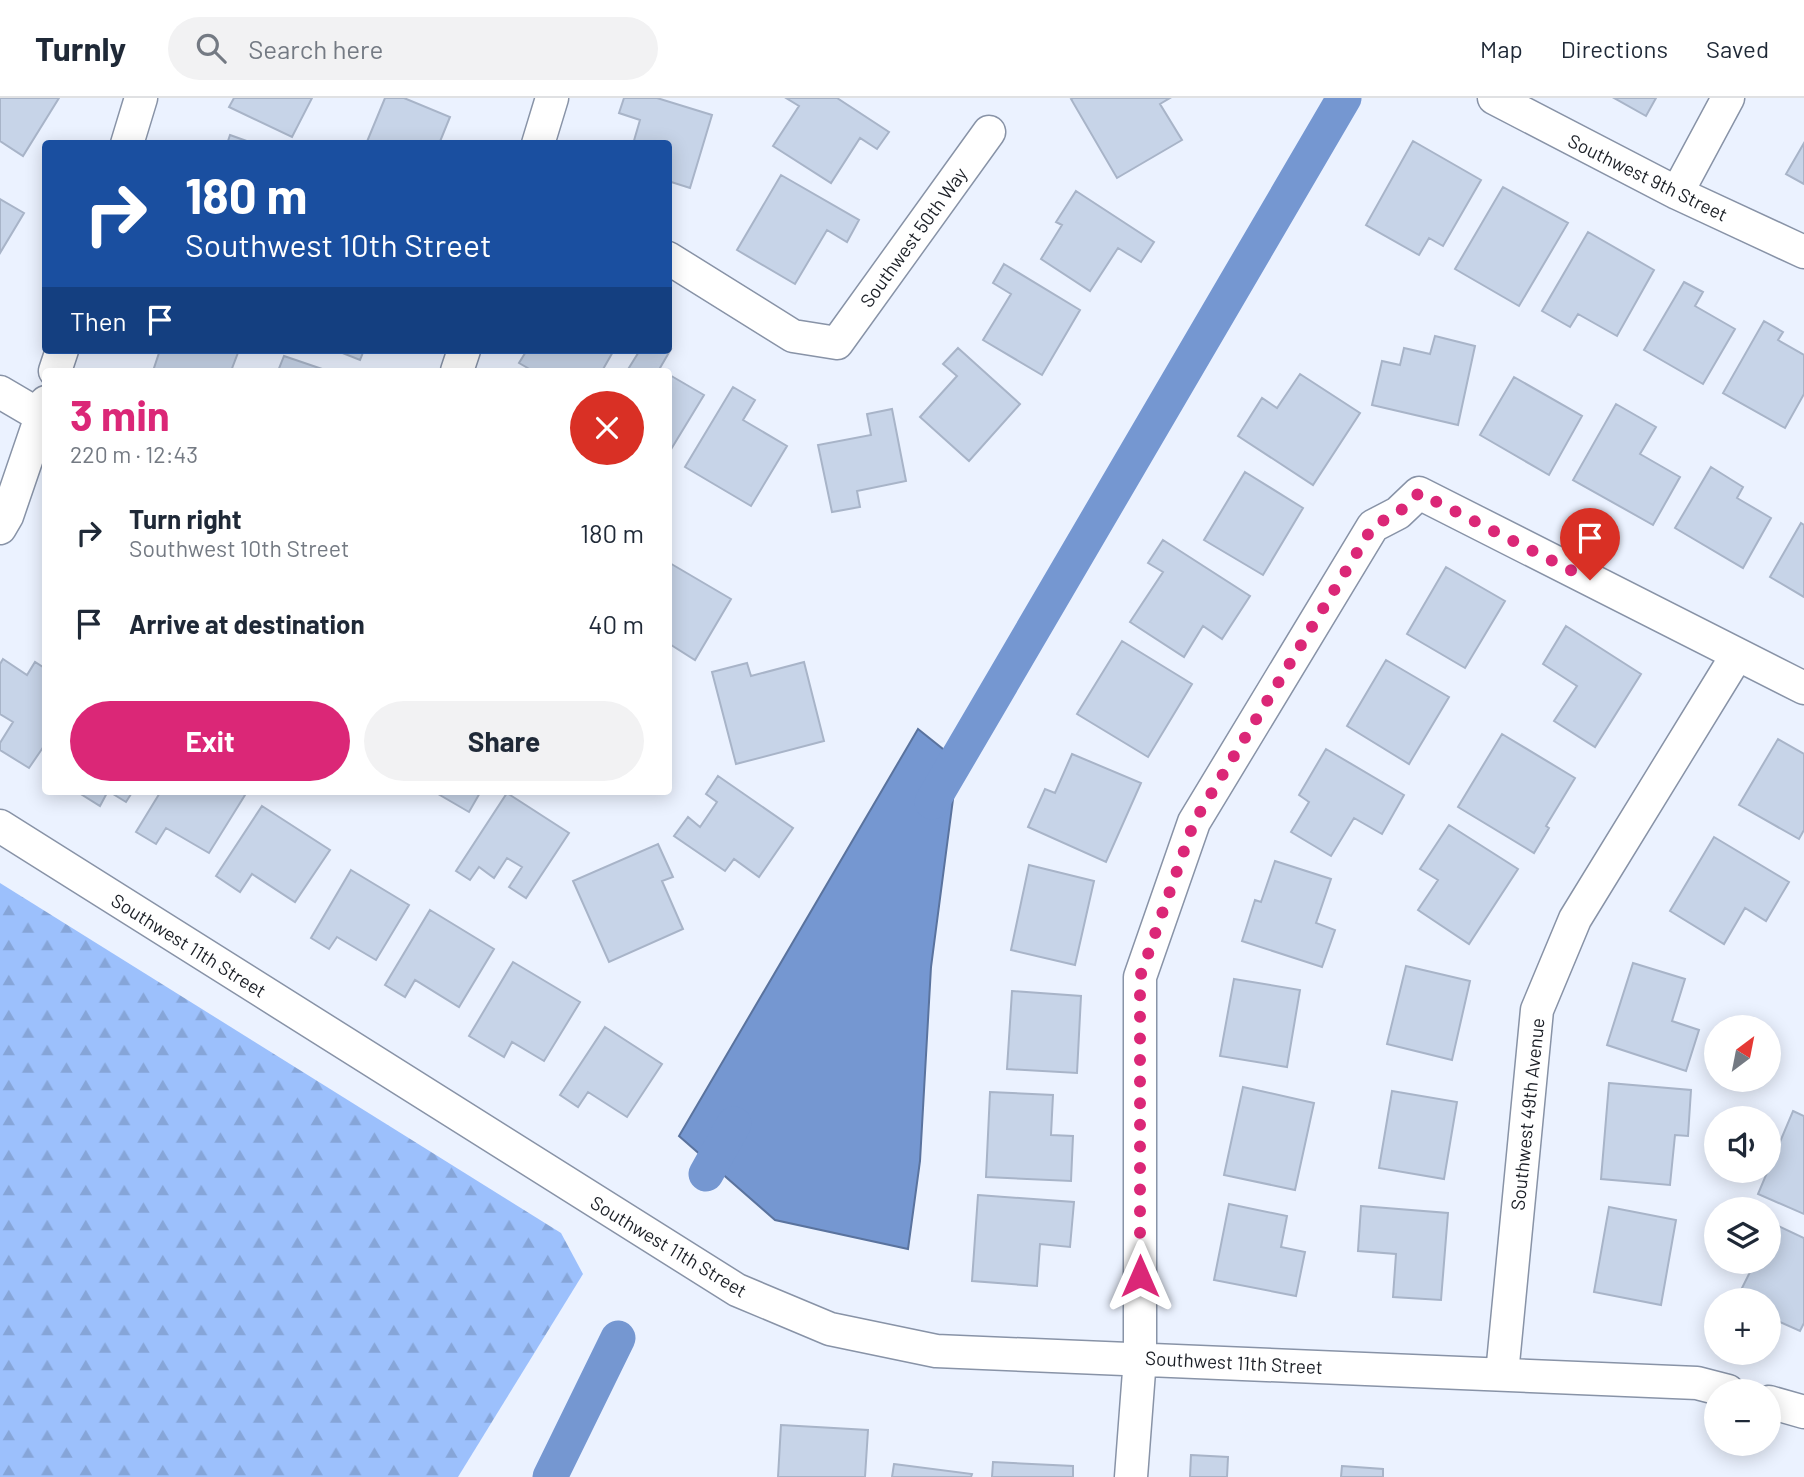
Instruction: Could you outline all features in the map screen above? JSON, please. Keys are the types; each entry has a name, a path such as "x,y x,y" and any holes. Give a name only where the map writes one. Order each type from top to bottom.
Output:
{"street":[{"path":"128,140 141,98"},
{"path":"539,140 552,98"},
{"name":"Southwest 9th Street","path":"1494,98 1677,193 1804,252"},
{"path":"1677,193 1728,98"},
{"name":"Southwest 50th Way","path":"672,260 793,336 837,343 989,132"},
{"path":"0,392 42,412"},
{"path":"0,527 7,516 42,419"},
{"path":"1131,1477 1140,1358 1140,977 1194,822 1373,526 1398,513 1419,493 1804,688"},
{"name":"Southwest 49th Avenue","path":"1502,1374 1537,1010 1575,919 1737,655"},
{"name":"Southwest 11th Street","path":"0,826 737,1290 830,1329 936,1351 1704,1385"},
{"path":"1781,1405 1804,1412"}],"green space":[{"path":"0,883 561,1233 583,1274 458,1477 0,1477"}],"shaded area":[{"path":"918,729 958,761 931,967 920,1161 908,1249 775,1220 679,1136"}],"building":[{"path":"0,98 59,98 23,156 0,141"},
{"path":"234,98 312,98 292,137 229,107"},
{"path":"385,98 404,98 450,117 441,140 368,140"},
{"path":"624,98 657,98 712,115 690,188 672,182 672,140 634,140 640,120 619,113"},
{"path":"786,98 837,98 889,132 877,149 860,138 831,183 773,146 799,106"},
{"path":"1170,98 1160,104 1182,140 1117,178 1071,99"},
{"path":"1614,98 1656,98 1646,116"},
{"path":"230,135 244,140 228,140"},
{"path":"1413,141 1481,180 1443,246 1429,238 1419,255 1366,225"},
{"path":"1804,143 1804,184 1786,174"},
{"path":"781,175 859,220 847,242 827,230 795,284 737,250"},
{"path":"1503,187 1568,223 1519,306 1455,269"},
{"path":"1076,191 1154,242 1141,262 1118,248 1090,291 1041,259 1062,225 1056,222"},
{"path":"0,199 24,213 0,253"},
{"path":"1588,232 1654,270 1617,336 1578,314 1570,327 1542,311"},
{"path":"1004,264 1080,310 1042,375 983,340 1011,294 993,283"},
{"path":"1684,282 1703,292 1695,306 1735,329 1703,384 1644,350"},
{"path":"1764,321 1783,332 1778,340 1804,355 1804,394 1785,428 1723,393"},
{"path":"1435,336 1475,346 1458,425 1372,405 1382,361 1400,365 1404,348 1430,354"},
{"path":"958,348 1020,404 969,461 920,417 957,376 943,364"},
{"path":"159,354 237,354 232,368 154,368"},
{"path":"345,354 362,354 360,360"},
{"path":"525,354 612,354 604,368 528,368 519,363"},
{"path":"638,354 668,354 660,368 629,368"},
{"path":"284,356 319,368 279,368"},
{"path":"1300,374 1360,413 1313,485 1238,436 1262,398 1277,408"},
{"path":"672,376 704,395 672,448"},
{"path":"1514,377 1582,416 1549,475 1480,435"},
{"path":"733,387 755,400 743,420 787,446 751,506 685,467"},
{"path":"1616,404 1656,427 1640,454 1680,477 1653,525 1573,480"},
{"path":"892,409 906,481 857,491 860,507 832,512 818,445 871,435 867,414"},
{"path":"1711,467 1743,487 1737,498 1771,518 1743,568 1675,528"},
{"path":"1245,472 1303,508 1263,575 1204,540"},
{"path":"1801,523 1804,525 1804,597 1770,577"},
{"path":"1163,540 1250,596 1222,639 1203,626 1184,657 1130,622 1163,572 1148,563"},
{"path":"672,564 731,599 695,660 672,646"},
{"path":"1446,567 1505,601 1465,668 1407,634"},
{"path":"1566,626 1641,674 1595,747 1554,721 1577,686 1543,664"},
{"path":"1122,641 1192,684 1148,757 1077,714"},
{"path":"3,659 27,675 35,662 42,666 42,749 29,768 0,750 0,743 13,722 0,714 0,664"},
{"path":"1386,660 1449,697 1409,764 1347,726"},
{"path":"804,662 824,741 736,764 712,672 747,663 751,676"},
{"path":"1502,734 1575,778 1546,826 1549,828 1534,853 1458,807"},
{"path":"1778,739 1804,754 1804,830 1799,839 1739,805"},
{"path":"1326,749 1404,795 1382,834 1354,818 1331,856 1291,832 1309,802 1299,795"},
{"path":"1072,754 1141,783 1106,862 1028,827 1045,789 1055,793"},
{"path":"718,776 793,828 759,877 734,859 725,871 674,836 688,817 700,827 717,802 706,794"},
{"path":"82,795 106,795 100,806"},
{"path":"115,795 130,795 126,802"},
{"path":"159,795 245,795 209,853 166,828 156,844 136,832"},
{"path":"440,795 479,795 469,812"},
{"path":"506,795 510,795 569,833 526,898 509,887 522,867 507,858 494,878 479,867 470,880 456,871"},
{"path":"262,806 330,850 295,902 252,874 240,892 216,876"},
{"path":"1449,825 1518,869 1469,944 1418,910 1438,880 1420,869"},
{"path":"1714,837 1789,882 1766,921 1745,908 1724,944 1670,911"},
{"path":"658,844 673,877 662,881 683,929 609,962 573,881"},
{"path":"1275,861 1331,879 1316,923 1335,930 1322,967 1242,941 1255,900 1261,902"},
{"path":"1029,865 1094,881 1075,965 1011,950"},
{"path":"351,870 409,905 376,960 337,937 329,949 311,938"},
{"path":"430,910 494,949 459,1007 415,980 405,997 385,985"},
{"path":"513,962 580,1002 544,1061 512,1042 504,1057 469,1036"},
{"path":"1633,963 1685,979 1672,1021 1699,1030 1686,1071 1607,1045"},
{"path":"1406,966 1470,981 1452,1060 1387,1044"},
{"path":"1234,979 1300,990 1287,1067 1220,1056"},
{"path":"1012,991 1081,996 1077,1073 1007,1069"},
{"path":"605,1027 662,1064 627,1117 588,1092 578,1107 560,1095"},
{"path":"1609,1083 1691,1090 1688,1136 1675,1135 1670,1185 1601,1179"},
{"path":"1243,1087 1314,1103 1295,1190 1224,1175"},
{"path":"1392,1091 1457,1102 1444,1179 1379,1168"},
{"path":"990,1092 1053,1095 1051,1135 1073,1136 1071,1181 986,1177"},
{"path":"1793,1111 1804,1116 1804,1214 1781,1204 1781,1197 1758,1194 1763,1183 1781,1183 1781,1139"},
{"path":"978,1195 1074,1202 1070,1247 1040,1244 1037,1286 972,1281"},
{"path":"1229,1204 1287,1216 1281,1247 1305,1252 1296,1296 1214,1280"},
{"path":"1361,1206 1448,1213 1441,1300 1393,1297 1396,1254 1358,1251"},
{"path":"1609,1207 1676,1220 1661,1305 1594,1292"},
{"path":"1781,1227 1804,1238 1804,1323 1800,1331 1781,1322 1781,1288 1742,1288 1749,1274 1781,1274"},
{"path":"781,1425 868,1430 865,1477 778,1477"},
{"path":"1191,1455 1228,1457 1227,1477 1190,1477"},
{"path":"993,1462 1073,1466 1073,1477 992,1477"},
{"path":"894,1464 972,1474 971,1477 892,1477"},
{"path":"1342,1466 1383,1469 1383,1477 1341,1477"}],"waterway":[{"path":"932,802 1344,98"},
{"path":"706,1174 734,1124"},
{"path":"550,1477 618,1338"}],"route":[{"path":"1140,1276 1140,977 1194,822 1373,526 1398,513 1419,493 1590,580"}]}
